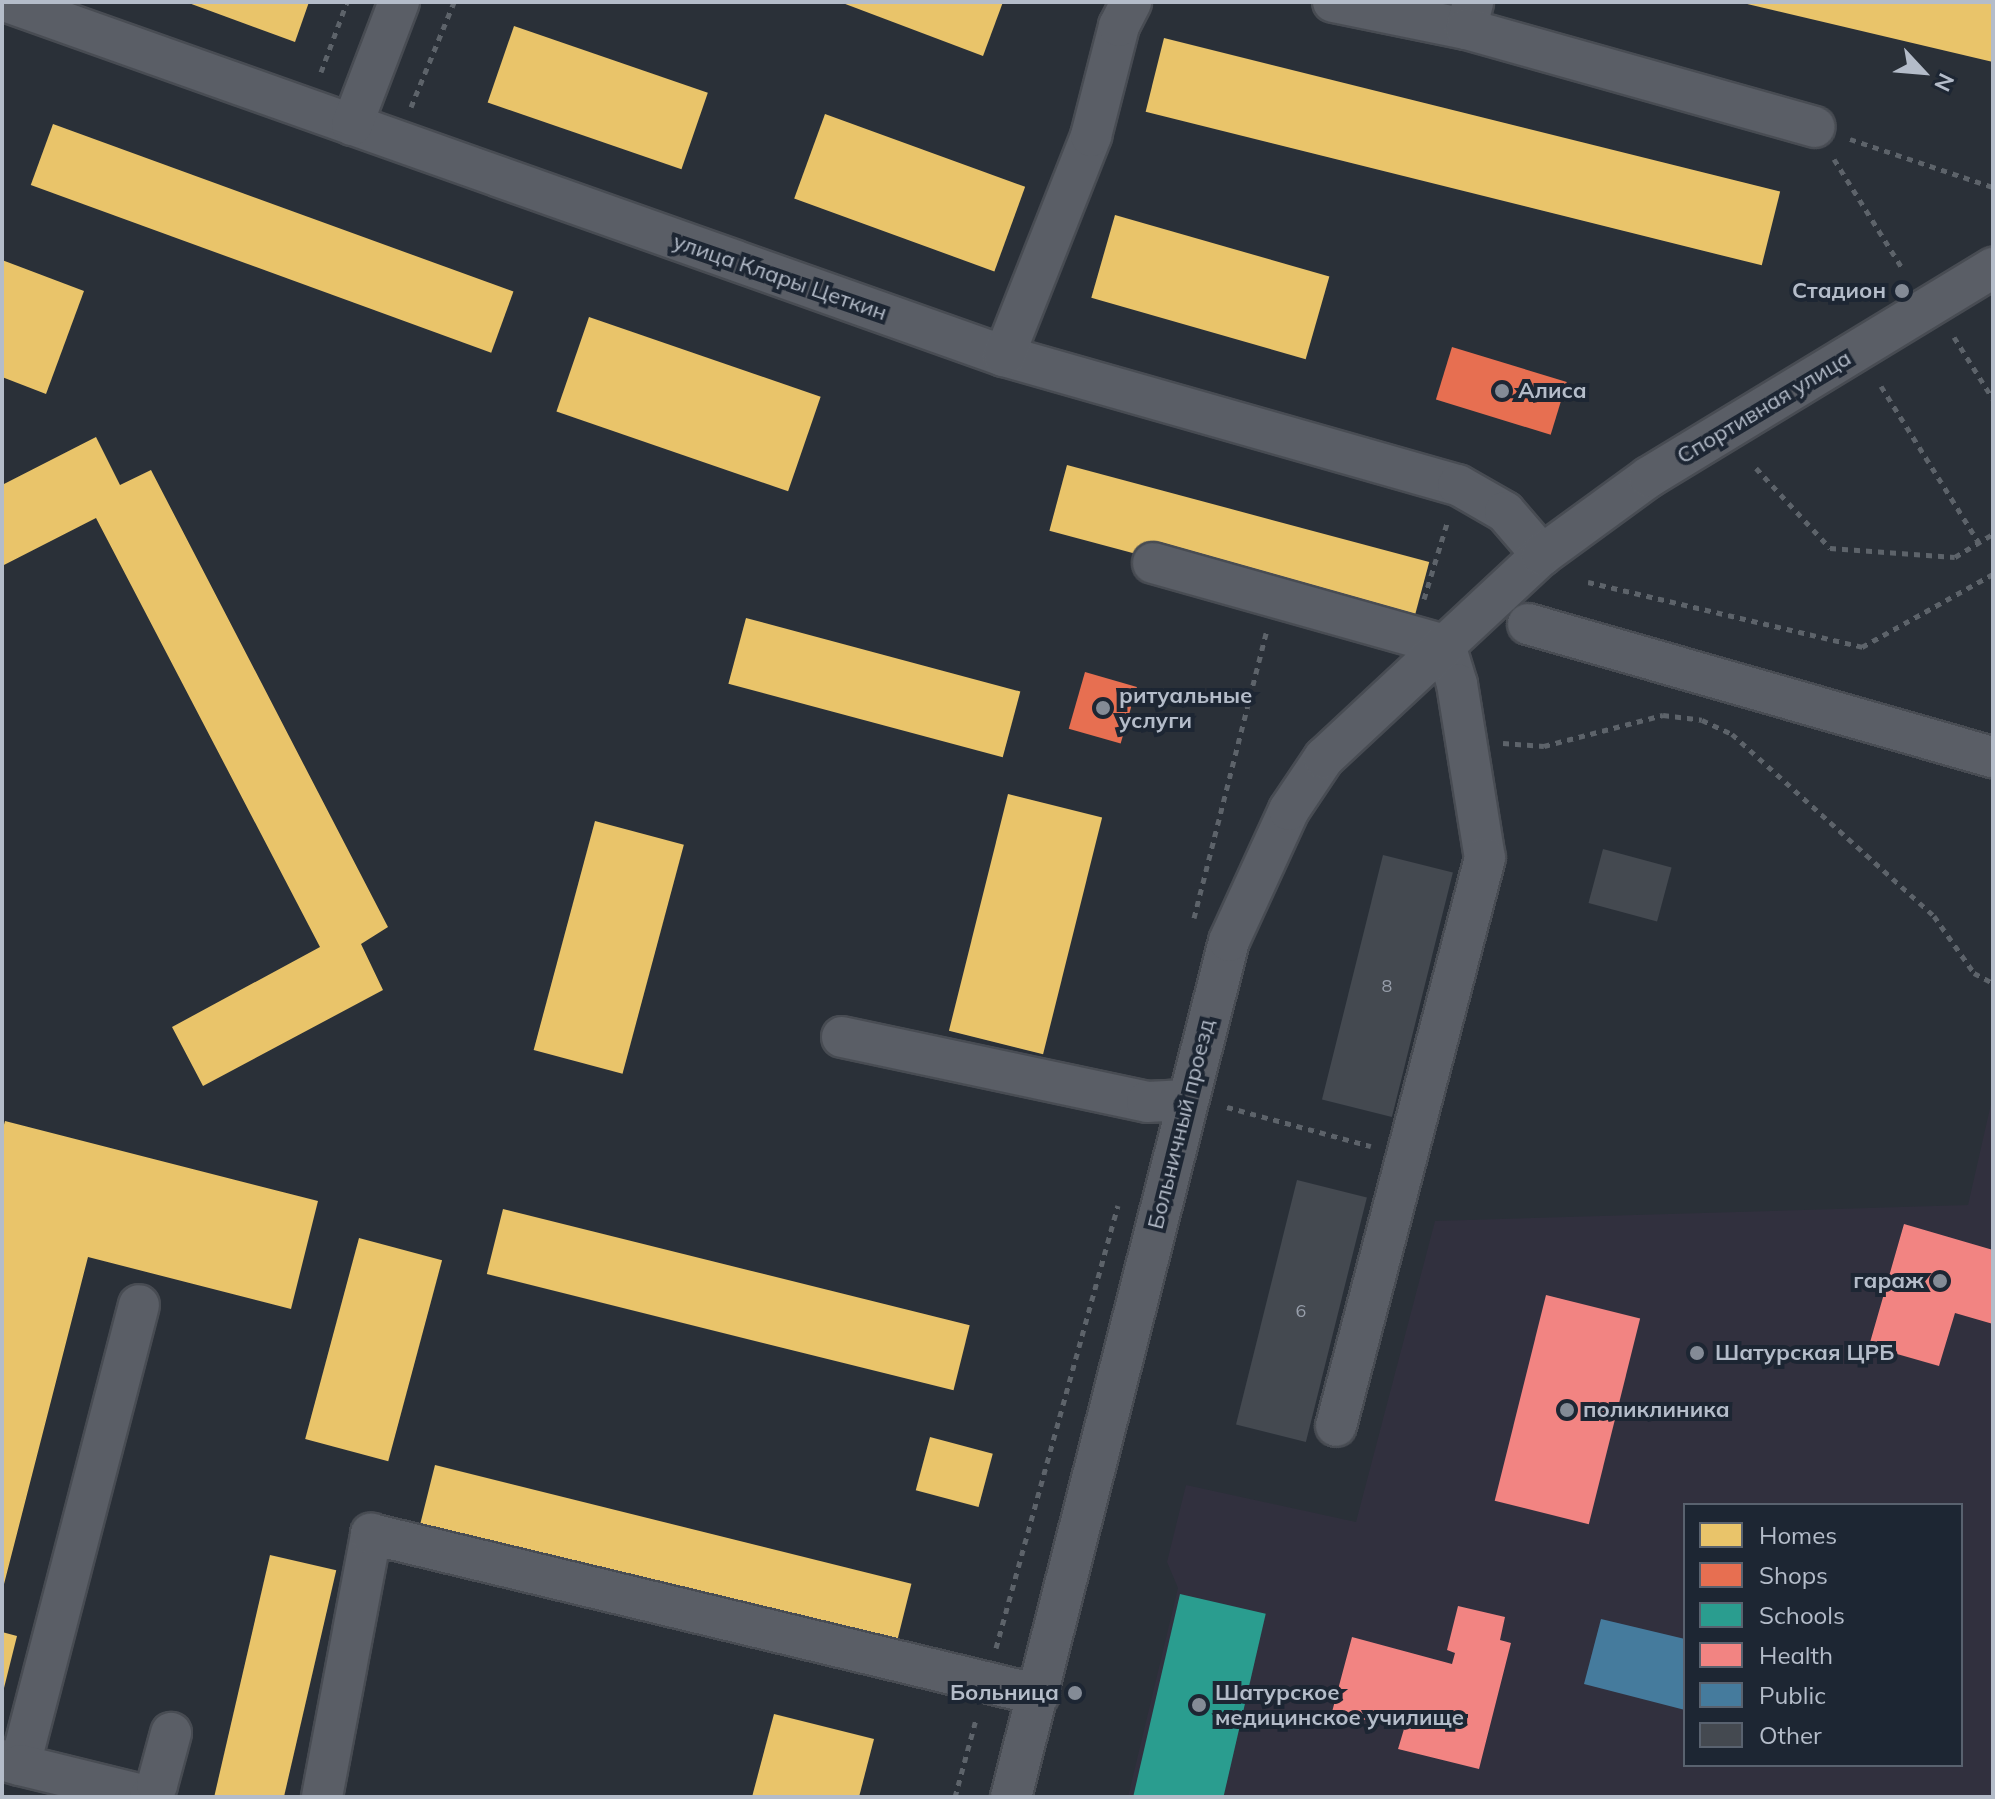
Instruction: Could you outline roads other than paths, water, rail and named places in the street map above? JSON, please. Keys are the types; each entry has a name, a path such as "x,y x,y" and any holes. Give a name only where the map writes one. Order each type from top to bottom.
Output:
{"street":[{"name":"улица Клары Цеткин","path":"7,2 1004,356 1458,485 1505,512 1542,555"},
{"path":"352,125 399,2"},
{"path":"1004,356 1091,136 1119,26 1131,2"},
{"path":"1333,2 1470,16 1815,127"},
{"name":"Спортивная улица","path":"1542,555 1649,477 1993,268"},
{"name":"Больничный проезд","path":"1011,1797 1186,1100 1229,941 1252,884 1289,810 1324,758 1428,640 1542,555"},
{"path":"1153,563 1428,640 1457,684 1485,858 1336,1426"},
{"path":"1528,624 1993,757"},
{"path":"842,1037 1147,1102 1186,1100"},
{"path":"139,1305 11,1762 150,1797 157,1785 171,1733"},
{"path":"322,1797 371,1534 1039,1695"}],"place":[{"name":"Стадион","path":"1902,291"},
{"name":"Алиса","path":"1502,391"},
{"name":"ритуальные услуги","path":"1103,708"},
{"name":"гараж","path":"1940,1281"},
{"name":"Шатурская ЦРБ","path":"1697,1353"},
{"name":"поликлиника","path":"1567,1410"},
{"name":"Больница","path":"1075,1693"},
{"name":"Шатурское медицинское училище","path":"1199,1705"}]}
